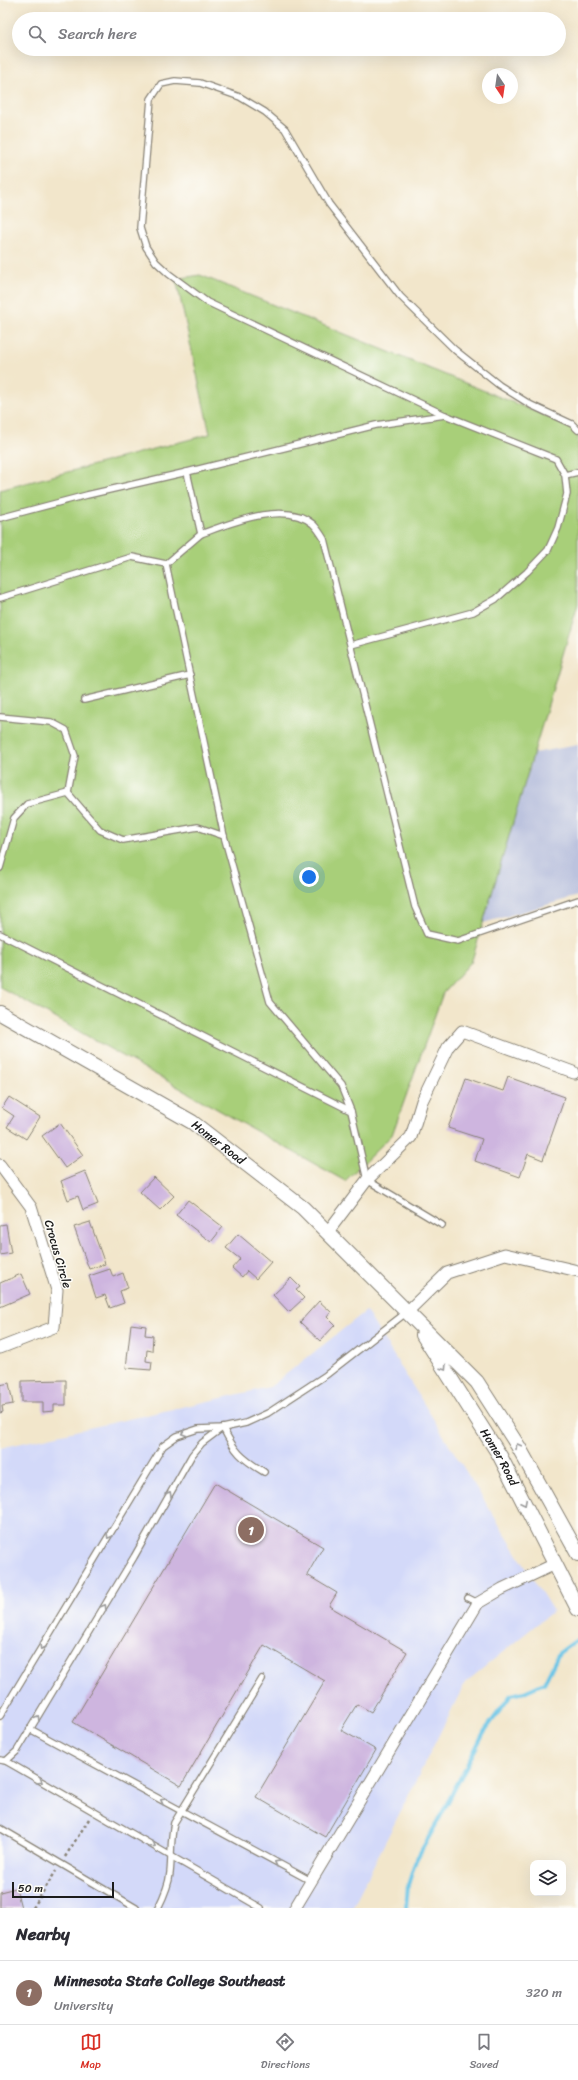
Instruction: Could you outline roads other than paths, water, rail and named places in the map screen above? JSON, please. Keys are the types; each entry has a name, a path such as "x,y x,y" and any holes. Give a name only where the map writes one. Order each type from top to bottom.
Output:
{"street":[{"name":"Homer Road","path":"0,1013 192,1122 303,1208 477,1382 518,1446 578,1554"},
{"path":"327,1233 367,1180 411,1137 425,1094 448,1047 462,1031 573,1072"},
{"name":"Crocus Circle","path":"0,1165 31,1207 57,1290 54,1327 0,1348"},
{"path":"407,1312 448,1273 505,1254 578,1271"},
{"name":"Homer Road","path":"407,1312 500,1456 578,1609"},
{"path":"295,1908 473,1600 502,1589 555,1564"}],"lane":[{"path":"350,645 473,612 496,599 527,572 548,550 558,528 567,494 565,475 556,459 445,415 207,302 169,274 156,262 146,247 140,228 151,99 162,84 175,80 200,83 240,97 265,112 285,129 330,204 400,296 455,350 499,385 531,405 572,424 578,430"},
{"path":"0,518 87,495 376,425 445,415"},
{"path":"187,472 201,534"},
{"path":"565,475 578,472"},
{"path":"166,564 201,534 270,513 292,514 312,524 324,539 415,907 427,934 458,941 578,900"},
{"path":"0,598 132,557 166,564"},
{"path":"166,564 224,836 270,1002 341,1086 351,1111 367,1180 442,1225"},
{"path":"84,700 190,675"},
{"path":"0,717 50,722 66,730 75,756 68,793"},
{"path":"68,793 100,830 124,840 198,827 224,836"},
{"path":"0,868 14,818 26,804 68,793"},
{"path":"0,934 351,1111"},
{"path":"0,1716 163,1446 176,1436 198,1429 223,1428 246,1423 268,1413 326,1374 407,1312"},
{"path":"223,1428 234,1450 246,1462 264,1472"},
{"path":"223,1428 202,1442 192,1455 134,1558 17,1751 3,1761 170,1854 261,1908"},
{"path":"158,1908 168,1885 170,1872 170,1839 174,1823 262,1679"},
{"path":"30,1729 311,1881"},
{"path":"0,1828 136,1908"}],"waterway":[{"path":"406,1908 408,1885 416,1860 484,1732 511,1695 524,1692 544,1683 559,1653 578,1639"}],"place":[{"name":"Minnesota State College Southeast","path":"251,1530"}]}
